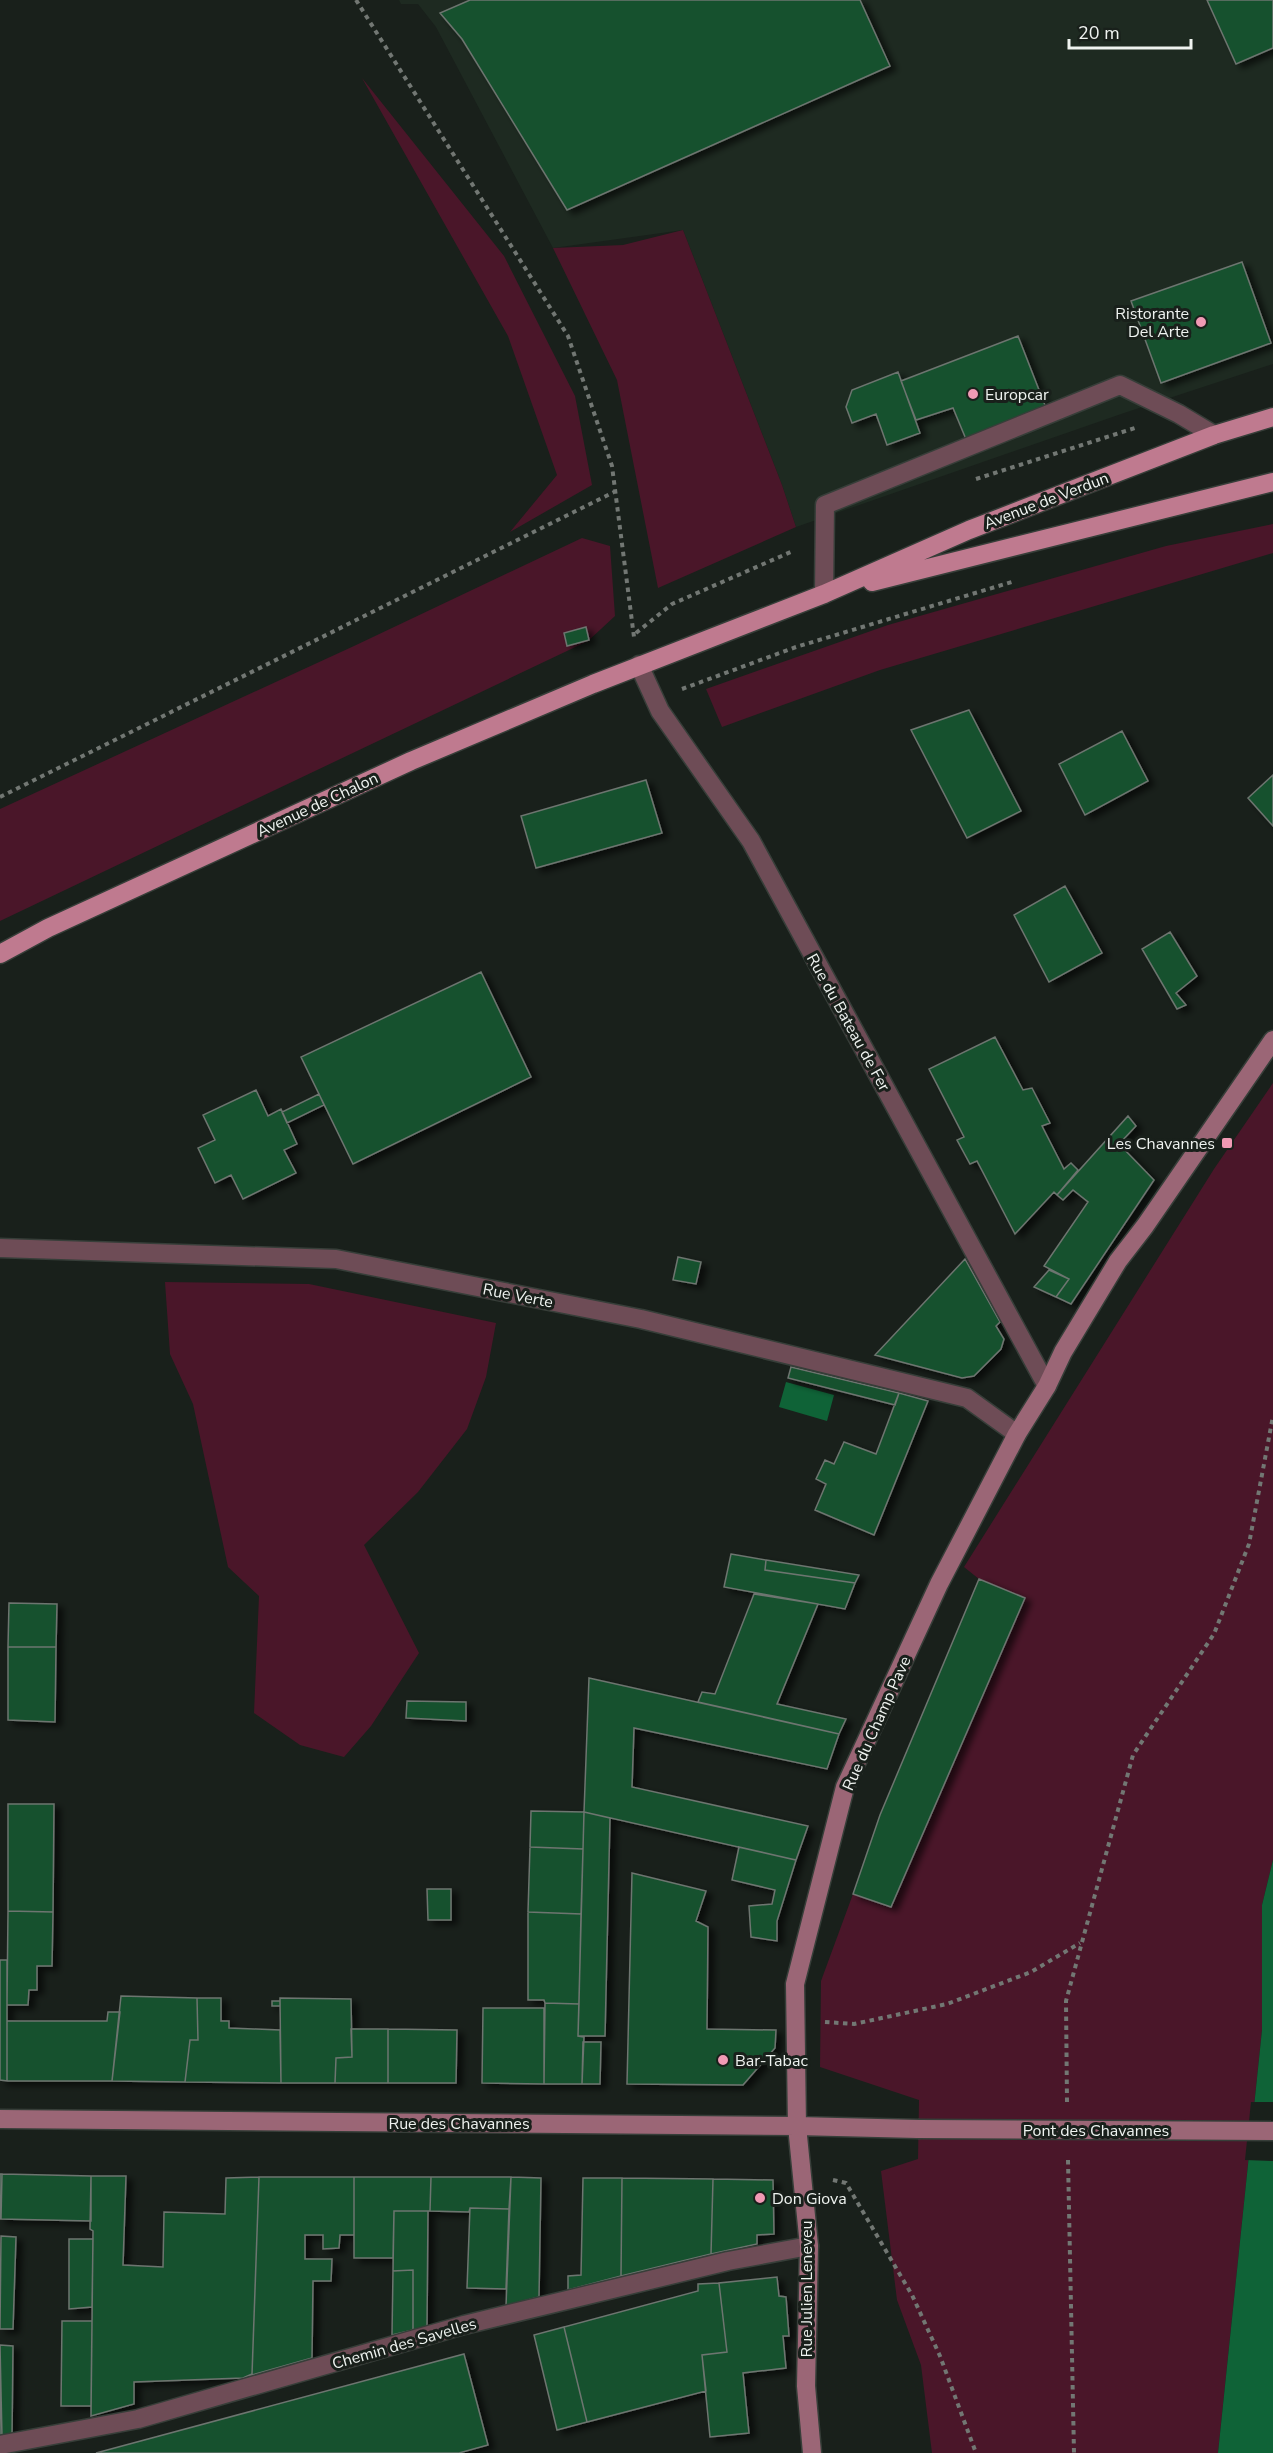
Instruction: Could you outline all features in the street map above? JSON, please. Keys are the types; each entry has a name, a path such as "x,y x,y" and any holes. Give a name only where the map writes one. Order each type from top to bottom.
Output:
{"main road":[{"name":"Avenue de Verdun","path":"639,665 824,594 969,530 1214,435 1273,417"},
{"name":"Avenue de Verdun","path":"824,594 1273,482"},
{"name":"Avenue de Chalon","path":"0,954 48,928 400,766 639,665"}],"street":[{"path":"824,594 825,505 1120,385 1179,414 1214,435"},
{"name":"Rue du Bateau de Fer","path":"639,665 653,699 751,841 1047,1386"},
{"name":"Rue du Champ Pave","path":"797,2126 795,1984 845,1787 939,1584 1017,1434 1047,1386 1063,1352 1118,1261 1145,1226 1273,1040"},
{"name":"Rue Verte","path":"0,1248 336,1259 641,1319 967,1398 1017,1434"},
{"name":"Rue des Chavannes","path":"0,2118 918,2129"},
{"name":"Rue Julien Leneveu","path":"797,2126 809,2246 806,2386 812,2453"},
{"name":"Pont des Chavannes","path":"918,2129 1273,2131"},
{"name":"Chemin des Savelles","path":"0,2445 138,2419 464,2325 728,2261 809,2246"}],"path":[{"path":"356,0 568,336 612,466 633,635 639,665"},
{"path":"975,480 1179,414"},
{"path":"0,797 614,492"},
{"path":"627,644 633,635 672,604 823,537"},
{"path":"653,699 796,647 1021,579"},
{"path":"1068,2108 1066,2001 1133,1755 1214,1634 1249,1544 1273,1416"},
{"path":"795,2019 854,2024 946,2004 1031,1972 1080,1943"},
{"path":"1068,2155 1074,2453"},
{"path":"803,2172 846,2183 912,2295 940,2356 976,2453"}],"shaded area":[{"path":"399,0 1273,0 1273,364 1124,413 796,527 782,485 683,230 553,248 436,27 418,4 401,4"},
{"path":"362,78 504,256 575,396 592,485 510,532 557,475 508,336"},
{"path":"683,230 782,485 796,527 658,588 617,380 553,248 623,245"},
{"path":"1273,524 1273,553 880,670 722,727 706,689 888,625 1166,546"},
{"path":"582,538 610,546 615,616 588,641 0,921 0,809"},
{"path":"1273,1083 1273,1860 1262,1905 1262,2030 1218,2453 932,2453 921,2365 897,2300 881,2171 918,2159 919,2100 820,2067 821,1981 853,1894 891,1906 1025,1598 979,1579 964,1567 1214,1169"},
{"path":"165,1282 309,1284 496,1323 486,1377 467,1429 418,1492 364,1545 419,1653 371,1726 344,1757 300,1745 254,1713 259,1596 228,1567 193,1404 170,1354"},
{"path":"786,1382 834,1395 827,1421 779,1407"},
{"path":"1273,1860 1273,2453 1218,2453 1262,2030 1262,1905"}],"pier":[{"path":"1251,2102 1273,2102 1273,2161 1245,2160"}],"building":[{"path":"470,0 860,0 890,66 567,210 462,39 440,13"},
{"path":"1207,0 1273,0 1273,48 1236,64"},
{"name":"Ristorante Del Arte","path":"1242,262 1271,343 1161,383 1131,301"},
{"name":"Europcar","path":"1018,336 1048,413 968,444 953,408 916,420 901,381"},
{"path":"898,372 920,433 887,445 876,414 852,423 846,407 852,390"},
{"path":"586,627 589,640 567,646 564,633"},
{"path":"969,710 1021,811 967,838 911,730"},
{"path":"1122,731 1148,781 1085,815 1059,764"},
{"path":"1273,775 1273,826 1248,798"},
{"path":"646,780 662,833 536,868 521,816"},
{"path":"1065,886 1102,953 1049,982 1014,915"},
{"path":"1170,932 1197,976 1176,993 1186,1005 1177,1009 1142,949"},
{"path":"481,972 531,1077 353,1164 301,1057"},
{"path":"995,1037 1023,1090 1032,1088 1050,1123 1042,1126 1064,1169 1071,1163 1078,1170 1057,1195 1054,1192 1015,1234 977,1161 970,1164 957,1140 964,1137 929,1069"},
{"path":"256,1090 268,1116 281,1109 297,1144 284,1150 296,1173 243,1199 231,1175 215,1183 198,1148 215,1140 203,1115"},
{"path":"319,1094 324,1105 287,1123 282,1112"},
{"path":"1128,1116 1136,1126 1119,1144 1154,1180 1071,1304 1056,1297 1069,1279 1044,1266 1088,1202 1073,1190 1063,1200 1057,1195"},
{"path":"678,1257 701,1262 696,1284 673,1280"},
{"path":"965,1259 1000,1322 996,1326 1004,1339 1001,1349 974,1376 962,1378 875,1355"},
{"path":"1049,1270 1069,1279 1056,1297 1034,1287"},
{"path":"791,1367 899,1393 895,1405 788,1378"},
{"path":"899,1393 928,1401 874,1535 815,1510 826,1484 816,1479 825,1460 834,1464 844,1442 876,1454"},
{"path":"731,1554 766,1560 765,1570 855,1583 845,1609 724,1587"},
{"path":"766,1560 859,1575 855,1583 765,1570"},
{"path":"979,1579 1025,1598 891,1907 853,1894 880,1815"},
{"path":"754,1594 818,1604 777,1704 846,1719 839,1734 698,1702 702,1692 715,1694"},
{"path":"9,1603 57,1604 56,1647 8,1647"},
{"path":"8,1647 56,1647 55,1722 8,1720"},
{"path":"589,1678 839,1734 827,1769 634,1728 632,1787 808,1826 796,1860 584,1812"},
{"path":"407,1701 466,1702 466,1721 406,1718"},
{"path":"8,1804 54,1804 53,1912 8,1911"},
{"path":"531,1811 584,1812 583,1849 530,1847"},
{"path":"584,1812 610,1818 605,2036 578,2036"},
{"path":"530,1847 583,1849 581,1914 528,1912"},
{"path":"739,1847 796,1860 777,1921 777,1941 751,1937 749,1906 772,1904 775,1890 732,1880"},
{"path":"632,1873 706,1891 696,1921 708,1927 707,2029 776,2030 775,2048 743,2085 627,2084"},
{"path":"427,1889 451,1889 451,1920 428,1920"},
{"path":"8,1911 53,1912 52,1966 37,1966 37,1990 29,1990 28,2005 7,2005"},
{"path":"528,1912 581,1914 579,2004 528,2000"},
{"path":"0,1960 7,1960 7,2081 0,2080"},
{"path":"121,1996 197,1998 198,2040 190,2040 185,2082 112,2081"},
{"path":"197,1998 221,1998 221,2021 229,2021 229,2028 280,2030 281,2083 185,2082 190,2040 198,2040"},
{"path":"280,1998 351,1999 352,2057 336,2058 335,2083 281,2083"},
{"path":"272,2001 280,2001 280,2006 272,2006"},
{"path":"545,2003 579,2004 578,2036 584,2037 582,2084 544,2084"},
{"path":"483,2008 544,2008 544,2084 482,2083"},
{"path":"108,2012 120,2012 112,2081 7,2081 7,2021 107,2021"},
{"path":"351,2029 388,2029 388,2083 335,2083 336,2058 352,2057"},
{"path":"388,2029 457,2030 456,2083 388,2083"},
{"path":"583,2042 601,2042 600,2084 582,2084"},
{"path":"0,2174 2,2174 1,2219 0,2219"},
{"path":"2,2174 91,2176 91,2221 1,2219"},
{"path":"91,2176 126,2176 123,2265 163,2267 164,2212 225,2214 226,2178 259,2177 252,2374 243,2378 134,2382 134,2404 91,2416 93,2231 90,2229"},
{"path":"259,2177 354,2177 354,2235 340,2235 339,2248 323,2249 323,2235 305,2235 305,2259 332,2259 331,2281 313,2281 312,2358 252,2375"},
{"path":"354,2177 431,2177 430,2211 394,2211 393,2258 354,2258"},
{"path":"431,2177 511,2177 509,2209 470,2208 469,2212 430,2211"},
{"path":"511,2177 541,2178 539,2297 506,2306"},
{"path":"583,2178 622,2178 621,2276 568,2290 568,2276 581,2275"},
{"path":"622,2178 713,2179 711,2254 621,2276"},
{"path":"713,2179 773,2180 774,2234 757,2235 757,2244 711,2254"},
{"path":"470,2208 509,2209 506,2289 467,2288"},
{"path":"394,2211 428,2211 427,2327 413,2330 413,2270 393,2271"},
{"path":"1,2236 16,2237 13,2329 0,2329"},
{"path":"69,2239 93,2239 92,2307 69,2309"},
{"path":"413,2270 413,2330 392,2335 393,2271"},
{"path":"777,2277 779,2296 786,2297 789,2336 783,2336 786,2368 743,2373 749,2433 710,2437 702,2355 727,2352 719,2283"},
{"path":"719,2283 727,2352 702,2355 706,2391 587,2422 564,2327 698,2291 698,2284"},
{"path":"62,2321 92,2321 91,2406 61,2406"},
{"path":"564,2327 587,2422 557,2430 534,2335"},
{"path":"0,2345 13,2346 12,2436 2,2437"},
{"path":"464,2354 488,2445 459,2453 96,2453"},
{"path":"0,2362 2,2437 0,2437"}],"place":[{"name":"Ristorante Del Arte","path":"1201,322"},
{"name":"Europcar","path":"973,394"},
{"name":"Les Chavannes","path":"1227,1143"},
{"name":"Bar-Tabac","path":"723,2060"},
{"name":"Don Giova","path":"760,2198"}]}
